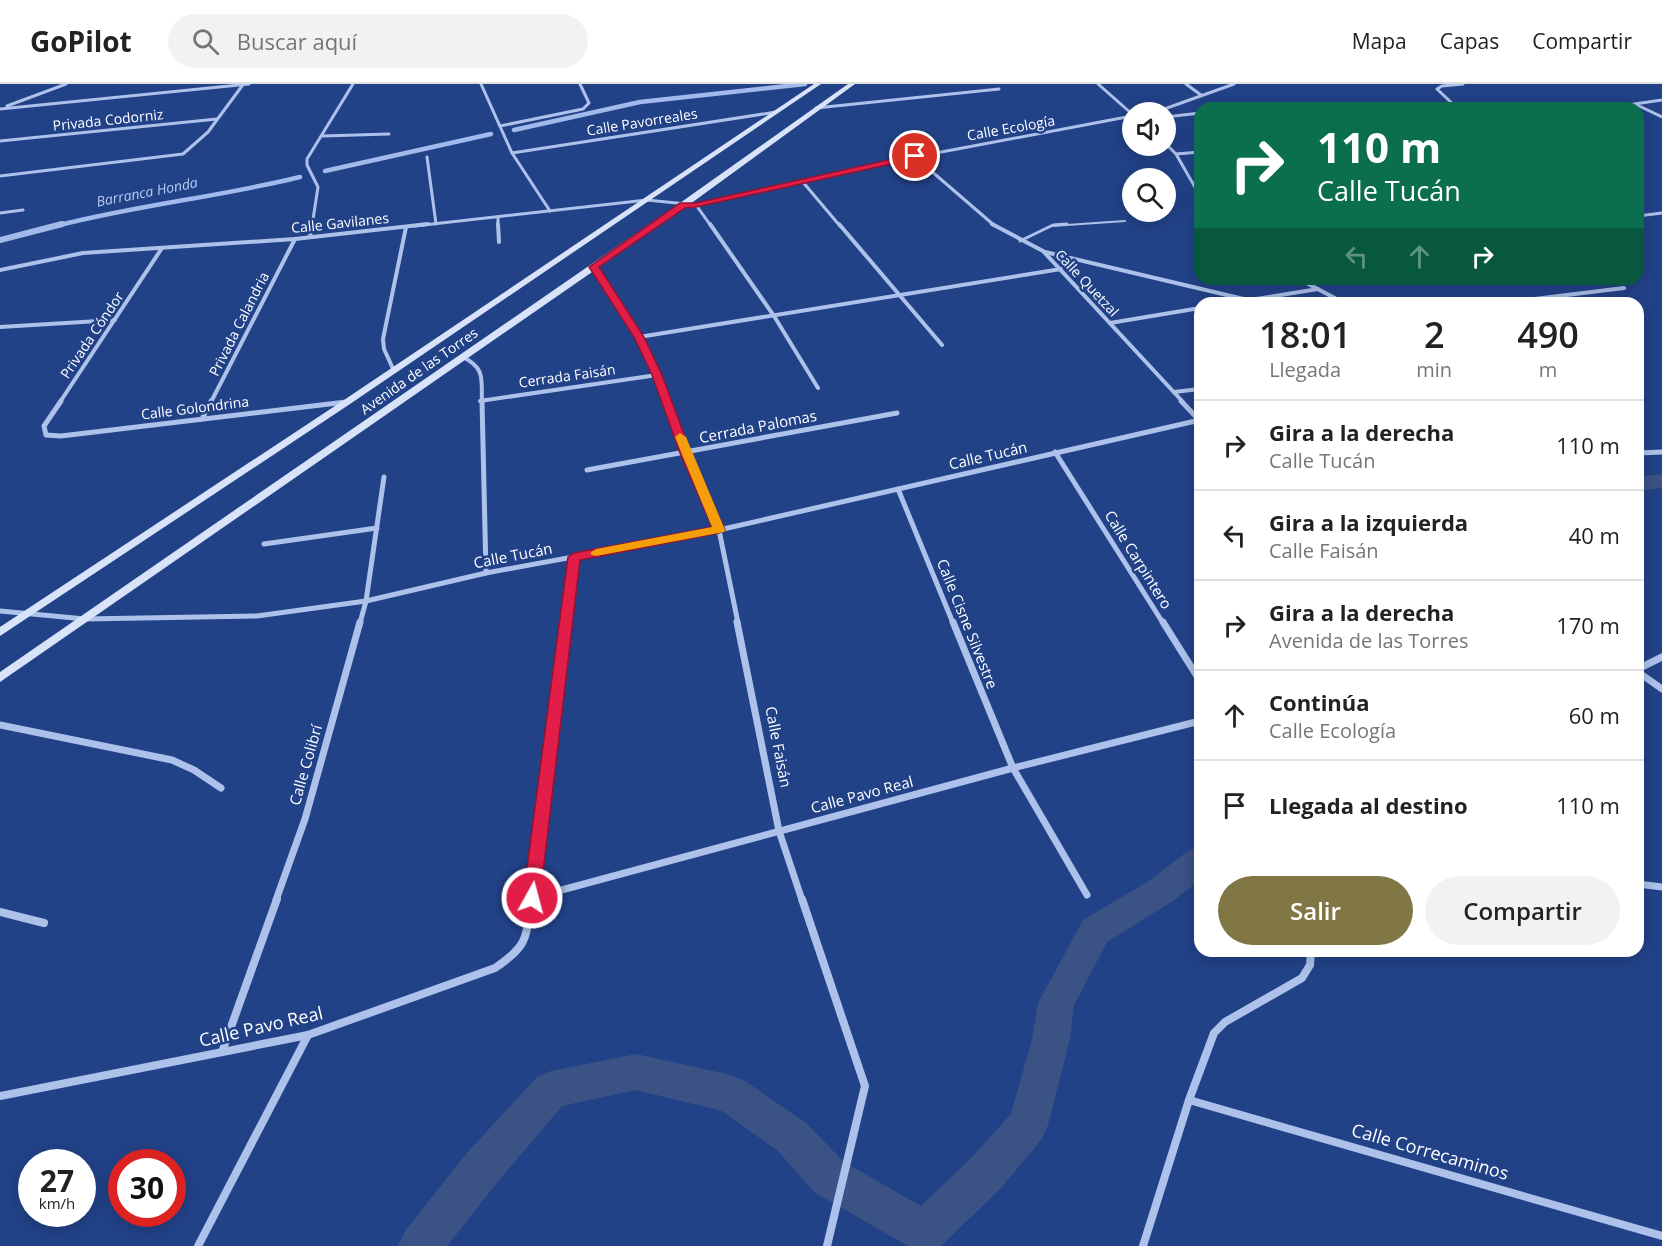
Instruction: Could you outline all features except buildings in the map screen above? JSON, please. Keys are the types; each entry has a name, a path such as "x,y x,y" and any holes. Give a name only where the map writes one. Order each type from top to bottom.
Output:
{"main road":[{"name":"Avenida de las Torres","path":"0,632 394,371 818,84"},
{"name":"Avenida de las Torres","path":"0,678 683,205 852,84"}],"street":[{"path":"0,109 66,84"},
{"path":"0,109 249,84"},
{"path":"310,237 318,187 307,165 307,159 353,84"},
{"path":"481,84 512,153 550,211"},
{"path":"500,126 587,107 589,103 580,84"},
{"path":"1098,84 1122,106"},
{"path":"1185,84 1201,95"},
{"path":"1194,90 1198,84"},
{"path":"1176,105 1234,84"},
{"path":"1451,102 1437,89 1442,86 1463,84"},
{"path":"0,176 173,157 190,150 243,86"},
{"path":"816,108 999,89"},
{"path":"1644,104 1662,100"},
{"path":"1644,108 1662,117"},
{"name":"Calle Pavorreales","path":"512,153 776,112"},
{"path":"1176,116 1194,114"},
{"name":"Calle Ecología","path":"683,205 696,205 915,156 1122,117"},
{"name":"Privada Codorniz","path":"0,141 218,119"},
{"path":"323,136 389,134"},
{"path":"1194,152 1176,154 1194,186"},
{"name":"Calle Quetzal","path":"915,156 988,222 1020,241 1043,251 1194,414"},
{"path":"427,157 436,224"},
{"path":"802,181 942,345"},
{"name":"Calle Gavilanes","path":"0,270 64,256 295,239 646,200 683,205"},
{"path":"696,205 774,316 819,388"},
{"path":"0,213 23,210"},
{"path":"1644,215 1662,213"},
{"path":"498,217 500,242"},
{"path":"394,371 384,350 383,339 406,227"},
{"name":"Privada Calandria","path":"202,419 295,239"},
{"name":"Privada Cóndor","path":"46,435 44,426 162,248"},
{"path":"1043,251 1235,297"},
{"name":"Calle Faisán","path":"594,267 639,337 657,375 686,453 719,530 779,831 865,1086 829,1243"},
{"path":"639,337 1061,268"},
{"path":"1310,285 1333,297"},
{"path":"1551,297 1624,288"},
{"path":"1267,297 1318,289"},
{"path":"1110,323 1194,309"},
{"path":"0,327 116,320"},
{"path":"463,357 476,364 481,374 486,573"},
{"name":"Cerrada Faisán","path":"480,401 657,375"},
{"path":"1174,392 1194,390"},
{"name":"Calle Golondrina","path":"46,435 61,436 347,402"},
{"name":"Cerrada Palomas","path":"587,470 897,413"},
{"name":"Calle Tucán","path":"0,611 86,619 257,616 366,601 486,573 719,530 1194,421"},
{"name":"Calle Carpintero","path":"1055,452 1194,672"},
{"path":"1644,453 1662,452"},
{"name":"Calle Colibrí","path":"222,1052 305,819 366,601 384,477"},
{"name":"Calle Cisne Silvestre","path":"898,489 1013,768 1087,895"},
{"path":"264,544 377,528"},
{"path":"532,898 574,557"},
{"path":"1644,668 1662,657"},
{"path":"1644,676 1662,689"},
{"name":"Calle Pavo Real","path":"0,1096 308,1035 495,968 518,952 527,932 532,898 1013,768 1194,723"},
{"path":"0,725 172,760 194,770 221,788"},
{"path":"1644,885 1662,887"},
{"path":"0,912 44,923"},
{"path":"1143,1246 1189,1100 1214,1033 1225,1022 1302,978 1310,965 1311,957"},
{"path":"198,1246 308,1035"},
{"name":"Calle Correcaminos","path":"1189,1100 1662,1236"}],"lane":[{"path":"1020,241 1053,225 1122,221"}],"waterway":[{"name":"Barranca Honda","path":"514,130 640,102 805,84"},
{"name":"Barranca Honda","path":"325,171 491,134"},
{"name":"Barranca Honda","path":"56,226 300,177"},
{"name":"Barranca Honda","path":"0,240 62,224"},
{"path":"1644,483 1662,481"},
{"path":"420,1246 481,1169 551,1090 636,1072 731,1094 792,1137 829,1177 925,1232 986,1173 1028,1125 1051,1039 1056,1003 1095,931 1161,891 1194,866"}],"slow traffic":[{"path":"596,553 719,530 680,437"}],"route":[{"path":"532,898 574,557 719,530 686,453 657,375 639,337 594,267 683,205 696,205 915,156"}]}
